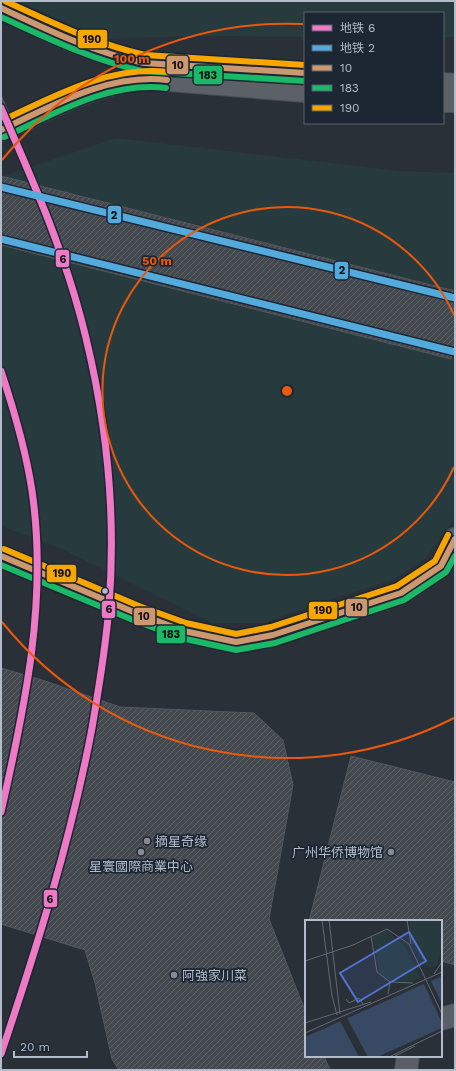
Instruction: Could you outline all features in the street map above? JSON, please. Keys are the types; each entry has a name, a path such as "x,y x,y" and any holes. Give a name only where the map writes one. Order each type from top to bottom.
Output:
{"main road":[{"path":"1,8 89,48 122,59 273,80 304,91"},
{"path":"1,130 93,90 130,80 144,78 273,80 304,74"},
{"path":"444,84 455,85"},
{"path":"444,101 455,101"}],"street":[{"path":"1,556 136,613 177,628 236,642 273,635 401,593 448,568 455,539"},
{"path":"442,1019 455,1015"},
{"path":"406,1070 408,1057"}],"green space":[{"path":"18,1 455,1 455,37 444,37 444,12 304,12 304,37 200,36 103,39"},
{"path":"116,138 400,171 455,173 455,517 426,558 391,581 337,597 264,623 213,623 55,546 1,526 1,177"}],"building":[{"path":"1,95 18,134 1,142"},
{"path":"1,176 455,291 455,342 451,359 1,245"},
{"name":"星寰國際商業中心","path":"1,668 42,680 120,707 254,713 283,740 293,785 269,919 305,1010 305,1057 324,1057 330,1070 119,1070 112,1059 95,983 85,950 1,924"},
{"name":"广州华侨博物馆","path":"351,756 455,782 455,965 442,961 442,920 309,920"}],"metro line":[{"name":"6","path":"1,108 49,221 69,279 86,338 104,438 108,471 111,539 111,572 106,637 95,713 84,769 52,892 1,1054"},
{"name":"2","path":"1,187 455,298"},
{"name":"2","path":"1,239 455,352"},
{"name":"6","path":"1,371 19,430 32,491 36,531 37,572 36,612 32,653 26,693 1,812"}],"transit line":[{"name":"190","path":"5,1 91,39 145,55 304,65"},
{"name":"10","path":"1,8 89,47 144,63 304,73"},
{"name":"183","path":"1,17 88,55 142,71 304,81"},
{"name":"190","path":"1,121 61,93 103,78 124,73 146,71 168,72"},
{"name":"10","path":"1,130 60,102 102,86 123,81 145,79 167,80"},
{"name":"183","path":"4,137 82,101 103,94 124,89 145,87 166,88"},
{"name":"190","path":"4,549 139,606 186,623 236,634 271,627 397,586 435,561 448,535"},
{"name":"10","path":"1,556 136,613 184,631 236,642 273,635 401,593 441,566 455,539"},
{"name":"183","path":"1,565 133,620 181,638 236,650 275,643 404,600 446,572 455,556"}],"place":[{"name":"摘星奇缘","path":"147,841"},
{"name":"星寰國際商業中心","path":"141,852"},
{"name":"广州华侨博物馆","path":"391,852"},
{"name":"阿強家川菜","path":"174,975"}]}
